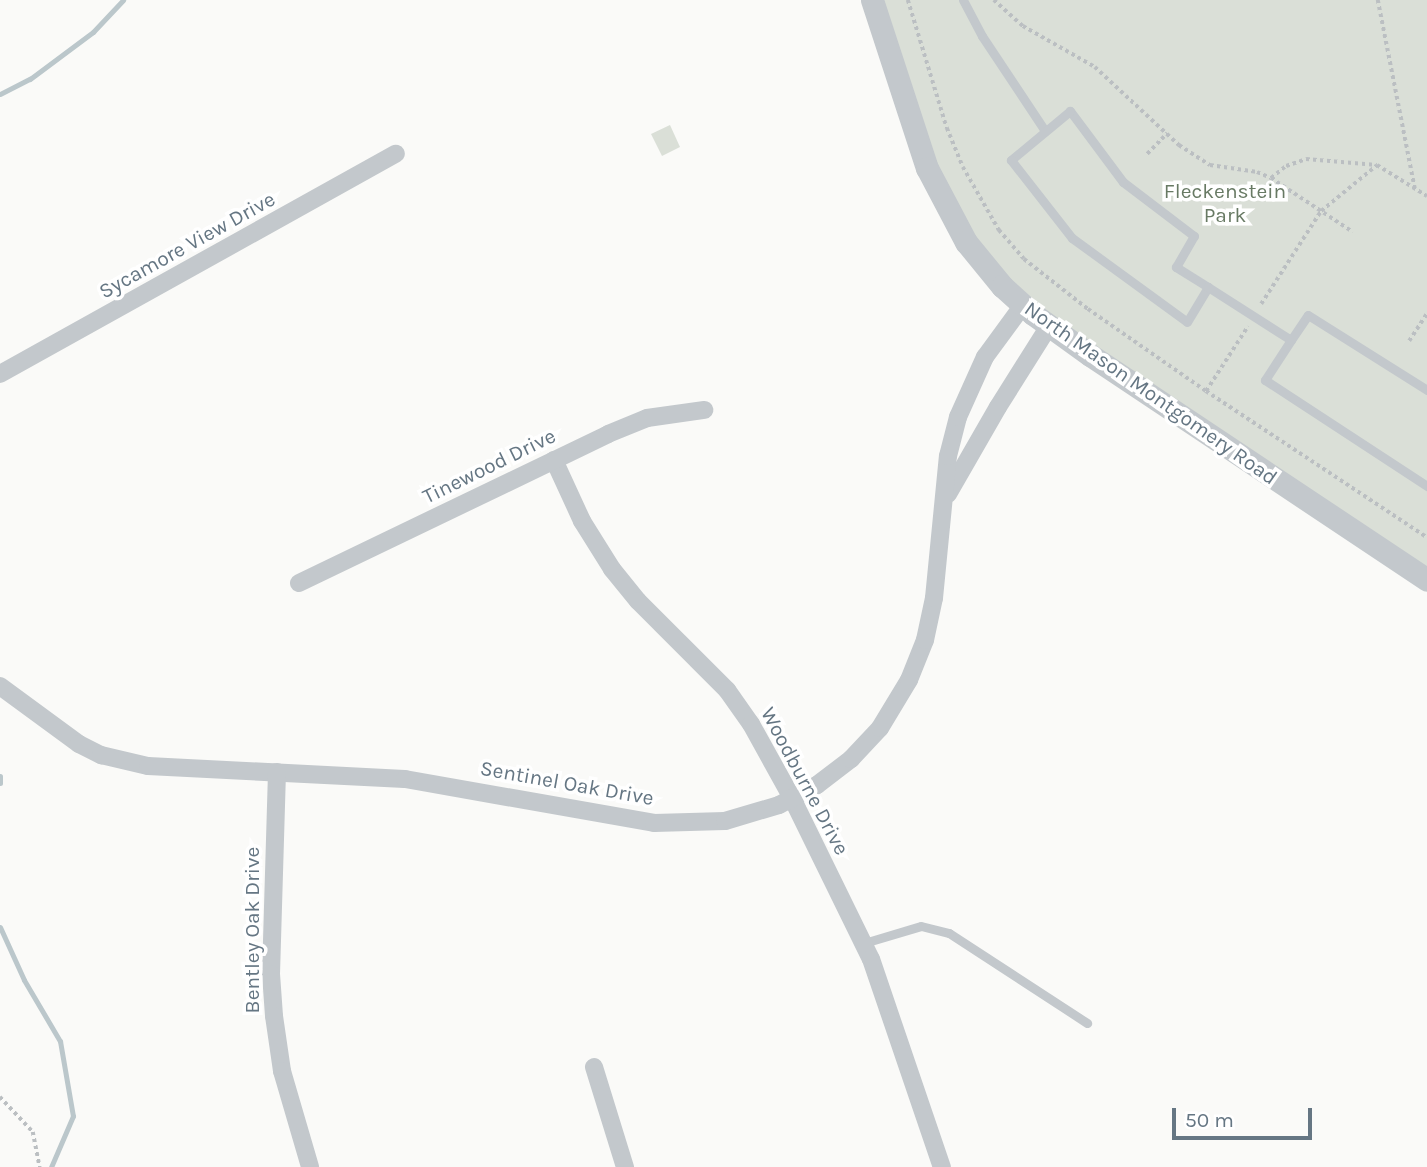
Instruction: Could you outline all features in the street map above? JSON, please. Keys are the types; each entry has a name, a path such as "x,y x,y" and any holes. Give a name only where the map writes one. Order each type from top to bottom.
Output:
{"street":[{"name":"North Mason Montgomery Road","path":"872,0 927,168 944,206 975,254 1023,305 1049,326 1427,580"},
{"name":"Sycamore View Drive","path":"0,374 396,154"},
{"name":"Sentinel Oak Drive","path":"0,686 61,732 101,755 171,770 405,779 654,823 725,821 752,815 817,785 851,760 880,728 903,692 925,640 934,598 948,456 958,417 985,357 1023,305"},
{"name":"Sentinel Oak Drive","path":"945,500 998,407 1049,326"},
{"name":"Tinewood Drive","path":"299,583 647,418 704,410"},
{"name":"Woodburne Drive","path":"554,460 582,522 612,569 638,601 727,690 751,724 793,798 864,943 891,1012 942,1167"},
{"name":"Bentley Oak Drive","path":"276,772 271,974 274,1016 282,1071 310,1167"},
{"path":"594,1067 625,1167"}],"lane":[{"path":"963,0 982,36 1045,131"},
{"path":"1208,287 1187,322 1072,238 1011,160 1070,111 1123,182 1194,236 1176,267 1208,287 1254,317 1291,340"},
{"path":"1427,390 1308,316 1265,380 1427,486"},
{"path":"864,943 921,926 949,933 1087,1023"}],"path":[{"path":"908,0 947,128 970,179 999,230 1024,260 1206,391 1427,537"},
{"path":"994,0 1023,26 1095,67 1167,133 1210,165 1258,172 1271,178 1353,232"},
{"path":"1378,0 1415,189"},
{"path":"1147,154 1167,133"},
{"path":"1271,178 1286,166 1306,159 1377,165 1427,196"},
{"path":"1206,391 1321,211 1377,165"},
{"path":"1409,341 1427,313"},
{"path":"0,1097 33,1132 40,1167"}],"green space":[{"name":"Fleckenstein Park","path":"872,0 1427,0 1427,580 1090,355 966,242"},
{"path":"670,125 680,147 662,156 651,134"}],"waterway":[{"path":"0,94 30,79 93,32 123,0"},
{"path":"0,776 0,783"},
{"path":"0,927 24,980 60,1041 73,1116 51,1167"}]}
